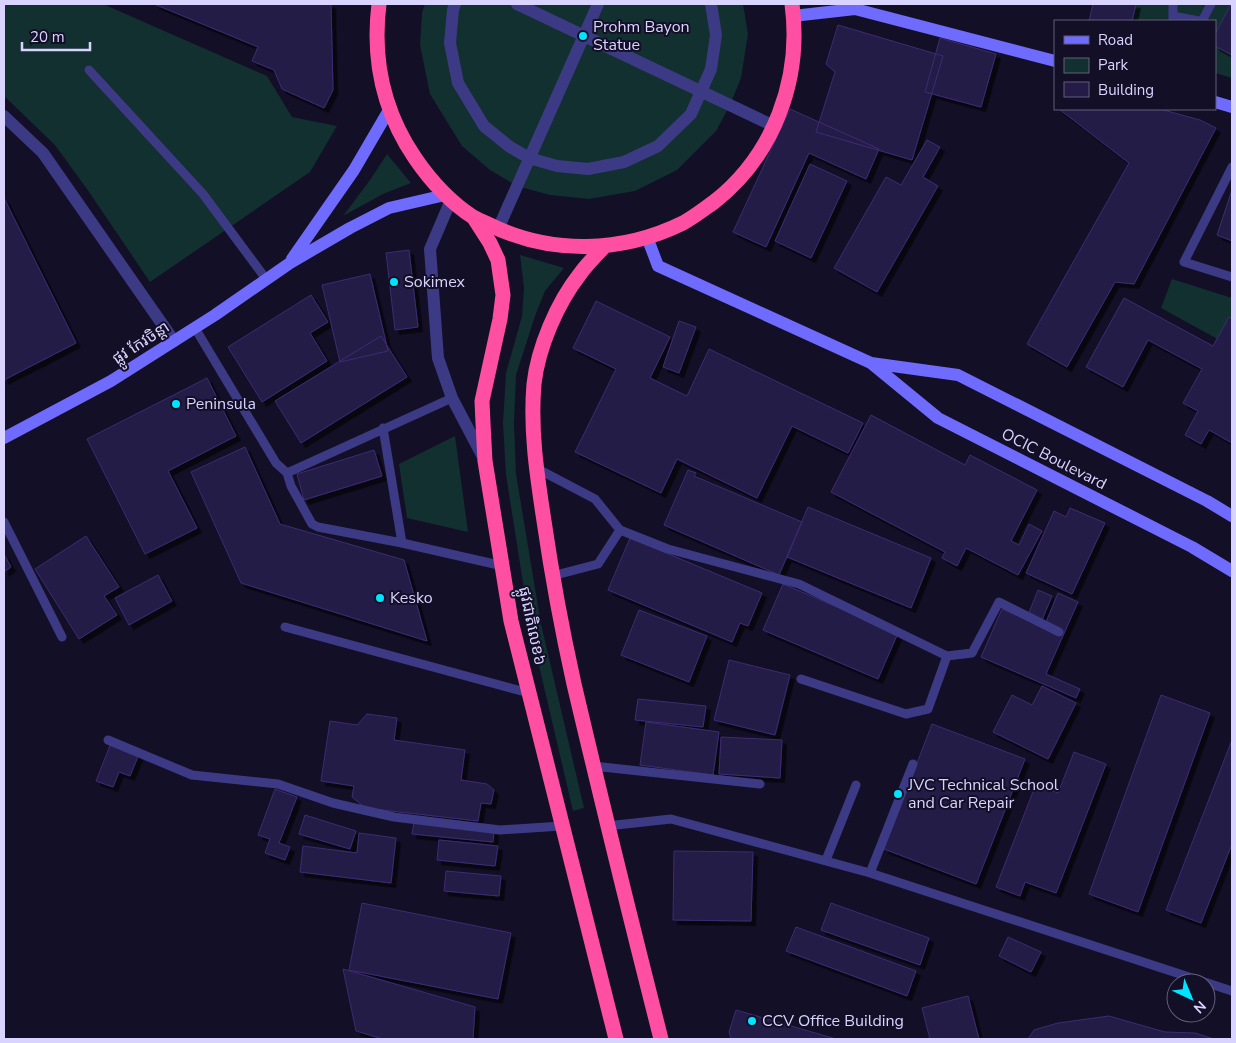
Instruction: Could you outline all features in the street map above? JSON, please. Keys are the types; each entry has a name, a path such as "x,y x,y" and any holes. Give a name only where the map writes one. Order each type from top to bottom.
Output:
{"highway":[{"path":"379,4 376,27 381,83 389,110 403,140 425,172 448,197 474,218 514,236 546,244 579,247 605,246 647,238 684,222 723,195 752,163 774,126 786,96 793,64 795,32 793,10"},
{"name":"ផ្លូវជាតិលេខ៦","path":"474,218 498,260 503,295 500,319 482,401 485,461 511,621 616,1039"},
{"name":"ផ្លូវជាតិលេខ៦","path":"605,246 580,273 558,309 540,356 534,383 533,429 536,468 560,622 607,826 661,1039"}],"street":[{"path":"455,4 450,43 458,83 484,126 510,147 530,158 557,166 588,169 624,162 658,146 691,114 702,92 710,69 716,35 711,4"},
{"path":"517,4 774,126"},
{"path":"498,229 598,4"},
{"path":"793,10 855,9 1054,61"},
{"path":"1216,102 1232,107"},
{"name":"ផ្លូវ កែវចិន្តា","path":"290,263 354,170 389,110"},
{"path":"4,116 43,153 174,341"},
{"name":"ផ្លូវ កែវចិន្តា","path":"4,438 111,381 195,328 290,263 389,208 448,197"},
{"path":"448,197 430,249 438,358 452,398 485,461"},
{"name":"OCIC Boulevard","path":"647,238 658,266 871,363 938,418 1192,547 1232,571"},
{"name":"OCIC Boulevard","path":"871,363 958,376 1207,501 1232,516"}],"lane":[{"path":"1173,4 1173,19 1186,20"},
{"path":"1201,20 1211,4"},
{"path":"88,70 203,194 266,279"},
{"path":"1232,167 1184,262 1232,277"},
{"path":"195,328 276,463 287,473 312,524 318,527 402,542 503,566"},
{"path":"287,473 452,398"},
{"path":"383,428 402,542"},
{"path":"536,468 596,498 620,530 668,548 799,584 948,656 972,653 999,602 1059,632"},
{"path":"4,522 62,637"},
{"path":"552,576 598,564 620,530"},
{"path":"285,627 529,693"},
{"path":"801,679 906,714 928,710 948,656"},
{"path":"108,740 192,775 278,784 334,803 394,817 500,830 562,826"},
{"path":"870,873 913,764"},
{"path":"593,766 760,784"},
{"path":"826,860 856,786"},
{"path":"607,826 671,818 870,873 1232,991"}],"green space":[{"path":"4,4 103,4 267,76 292,117 337,126 310,172 150,282 55,145 4,96"},
{"path":"425,4 743,4 748,34 741,78 730,105 716,131 677,170 635,191 589,199 550,195 517,186 490,170 462,146 430,94 420,45 422,13"},
{"path":"1099,4 1232,4 1232,78 1216,73 1216,20 1094,20"},
{"path":"387,154 411,183 383,194 343,216 370,180"},
{"path":"520,255 564,268 545,291 535,316 516,375 514,423 516,474 541,624 584,808 573,811 530,627 506,475 503,423 506,373 522,316 524,288"},
{"path":"1172,279 1232,298 1232,347 1161,308"},
{"path":"455,436 468,532 407,518 399,464"}],"building":[{"path":"154,4 331,4 333,90 324,108 282,89 274,70 252,61 258,47"},
{"path":"1093,4 1136,4 1132,20 1089,20"},
{"path":"1232,4 1232,55 1216,47 1216,32"},
{"path":"838,25 943,56 912,160 816,132 835,72 826,64"},
{"path":"940,38 996,54 981,107 925,92"},
{"path":"790,109 879,149 866,179 809,153 766,247 733,232"},
{"path":"1060,110 1164,110 1200,120 1216,128 1134,284 1115,282 1067,367 1027,344 1129,163"},
{"path":"927,140 940,147 923,177 938,186 877,292 834,268 886,177 901,185"},
{"path":"810,164 847,181 811,258 775,241"},
{"path":"1232,190 1232,241 1217,235"},
{"path":"4,198 76,343 4,380"},
{"path":"409,250 418,327 395,330 386,253"},
{"path":"370,274 388,351 340,362 322,285"},
{"path":"311,295 328,322 310,333 327,361 262,402 228,347"},
{"path":"1124,298 1213,346 1229,317 1232,318 1232,443 1209,430 1201,444 1185,435 1198,411 1183,403 1202,369 1148,340 1123,387 1086,367"},
{"path":"596,301 670,337 650,378 687,396 709,349 863,423 848,453 792,426 757,498 677,459 661,493 575,452 616,369 573,348"},
{"path":"679,321 696,327 679,373 663,367"},
{"path":"381,336 407,377 301,443 275,401"},
{"path":"207,378 236,436 168,471 197,528 145,554 87,439"},
{"path":"871,415 965,465 970,455 1037,490 1011,541 1019,545 1029,524 1042,531 1018,575 966,548 957,566 942,558 945,552 831,492"},
{"path":"245,447 280,524 404,560 427,641 241,583 191,472"},
{"path":"374,450 382,476 304,500 297,474"},
{"path":"688,470 696,473 694,476 802,522 779,575 664,525"},
{"path":"808,507 931,558 911,608 787,557"},
{"path":"1070,508 1105,523 1072,594 1026,573 1054,511 1066,517"},
{"path":"86,536 119,587 104,596 117,615 79,639 35,569"},
{"path":"630,538 762,593 748,626 740,623 732,642 608,590"},
{"path":"4,554 11,567 4,572"},
{"path":"158,575 172,601 129,625 115,598"},
{"path":"783,584 898,633 878,679 763,630"},
{"path":"1038,590 1052,596 1042,620 1028,615"},
{"path":"1058,593 1078,602 1046,674 1080,689 1076,698 981,657 1002,609 1044,627"},
{"path":"639,610 707,636 689,682 621,655"},
{"path":"729,660 790,675 775,735 714,720"},
{"path":"1042,686 1076,703 1048,759 993,732 1012,695 1032,705"},
{"path":"1161,695 1210,713 1138,912 1089,894"},
{"path":"638,699 706,706 703,727 635,720"},
{"path":"367,714 397,718 394,740 465,750 461,780 487,784 494,790 491,804 481,803 478,821 365,808 352,797 354,786 321,781 330,721 357,725"},
{"path":"646,722 719,732 713,775 640,765"},
{"path":"932,724 1025,759 976,884 884,849"},
{"path":"721,737 782,740 780,778 719,774"},
{"path":"1232,740 1232,844 1201,923 1166,910"},
{"path":"111,743 139,754 130,776 119,772 113,787 96,781"},
{"path":"1074,752 1106,764 1056,893 1025,882 1020,896 996,887 1036,784 1058,793"},
{"path":"275,789 297,797 279,843 290,847 285,860 265,853 270,839 258,835"},
{"path":"305,815 356,831 350,849 299,834"},
{"path":"414,822 494,831 493,842 412,834"},
{"path":"359,833 396,838 391,883 300,872 303,846 357,853"},
{"path":"439,840 498,846 495,866 437,860"},
{"path":"674,851 753,852 751,921 673,920"},
{"path":"446,871 501,876 499,896 444,891"},
{"path":"362,903 511,933 498,999 349,970"},
{"path":"831,903 929,938 920,965 821,930"},
{"path":"796,927 916,971 907,996 786,951"},
{"path":"1008,937 1041,952 1031,972 999,956"},
{"path":"343,969 475,1007 473,1039 383,1039 356,1031"},
{"path":"968,996 979,1039 930,1039 922,1008"},
{"name":"CCV Office Building","path":"736,1010 836,1039 731,1039 729,1032"},
{"path":"1109,1016 1165,1032 1195,1033 1214,1039 1028,1039 1034,1030 1058,1023"}],"place":[{"name":"Prohm Bayon Statue","path":"583,36"},
{"name":"Sokimex","path":"394,282"},
{"name":"Peninsula","path":"176,404"},
{"name":"Kesko","path":"380,598"},
{"name":"JVC Technical School and Car Repair","path":"898,794"},
{"name":"CCV Office Building","path":"752,1021"}]}
